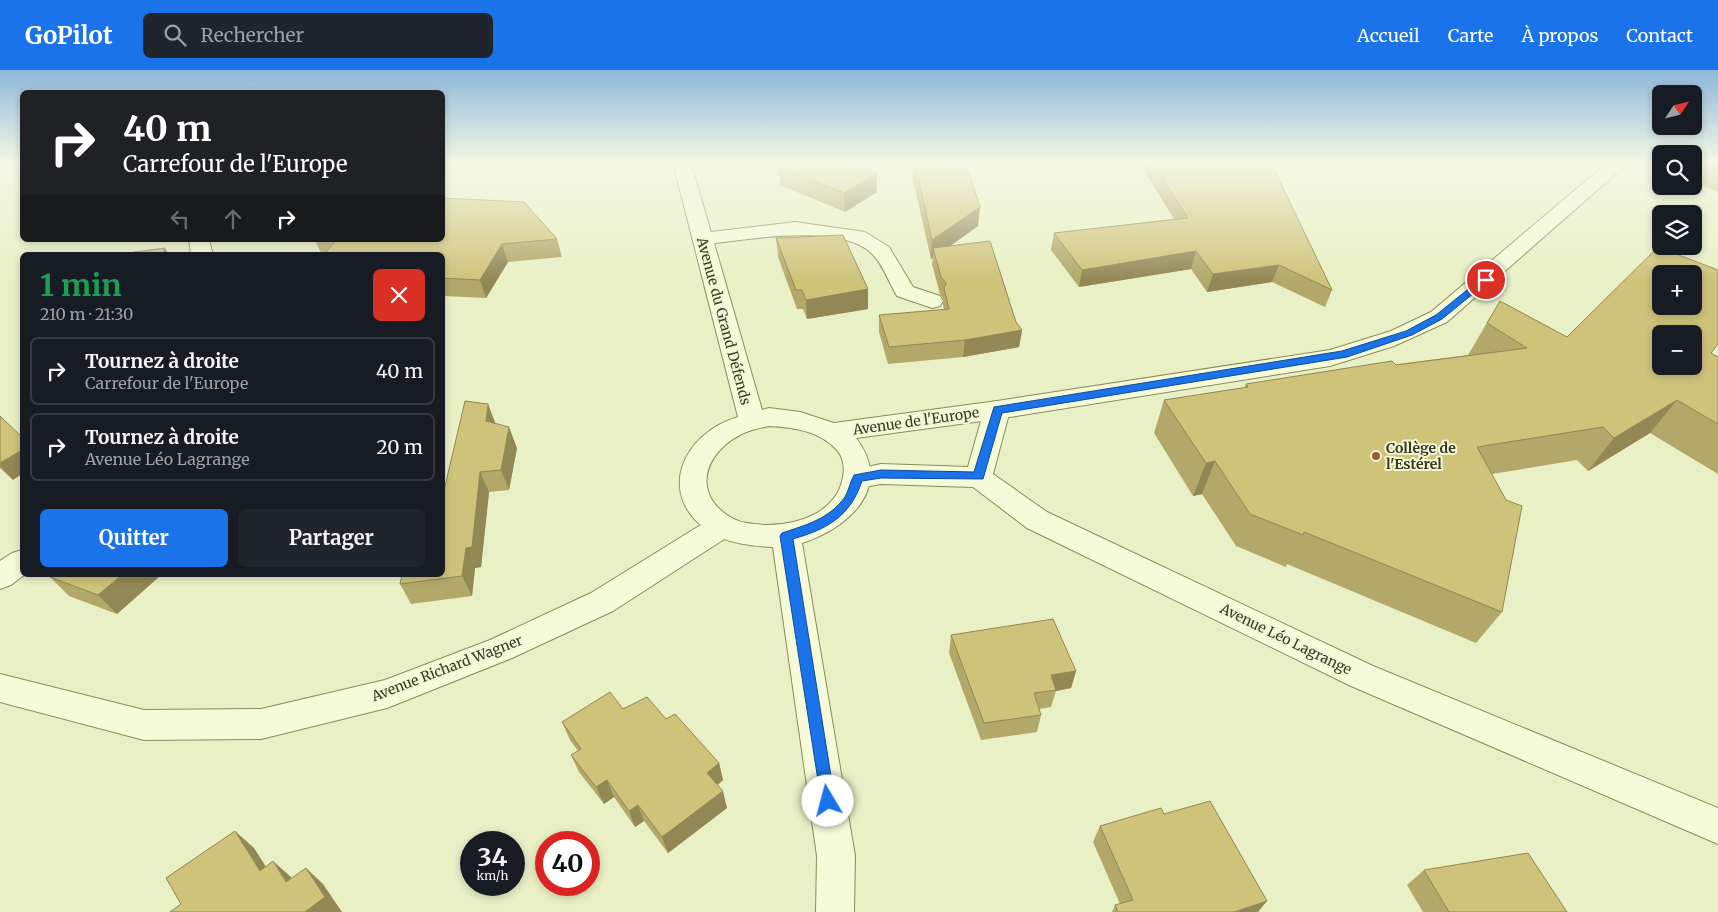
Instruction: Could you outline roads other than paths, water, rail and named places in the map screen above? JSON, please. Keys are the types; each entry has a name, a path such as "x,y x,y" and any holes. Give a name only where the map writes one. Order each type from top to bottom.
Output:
{"street":[{"name":"Avenue du Grand Défends","path":"692,202 735,364 752,420"},
{"name":"Avenue de l'Europe","path":"833,432 997,410 1330,358 1372,347 1409,333 1439,317 1460,302 1575,202"},
{"path":"702,239 795,228 858,236 882,250 905,291 932,301"},
{"path":"858,478 881,474 979,477 997,410"},
{"path":"787,417 820,425 833,432 848,445 856,461 858,478 851,497 836,515 813,528 786,536 763,537 741,534 722,526 706,514 695,499 691,482 693,466 701,451 715,437 732,427 752,420 787,417"},
{"name":"Avenue Léo Lagrange","path":"979,477 1037,520 1362,676 1718,826"},
{"name":"Avenue Richard Wagner","path":"0,688 144,725 261,724 387,694 501,649 602,602 722,526"},
{"path":"786,536 806,654 836,856 835,912"},
{"path":"0,577 20,562"}],"place":[{"name":"Collège de l'Estérel","path":"1376,456"}]}
